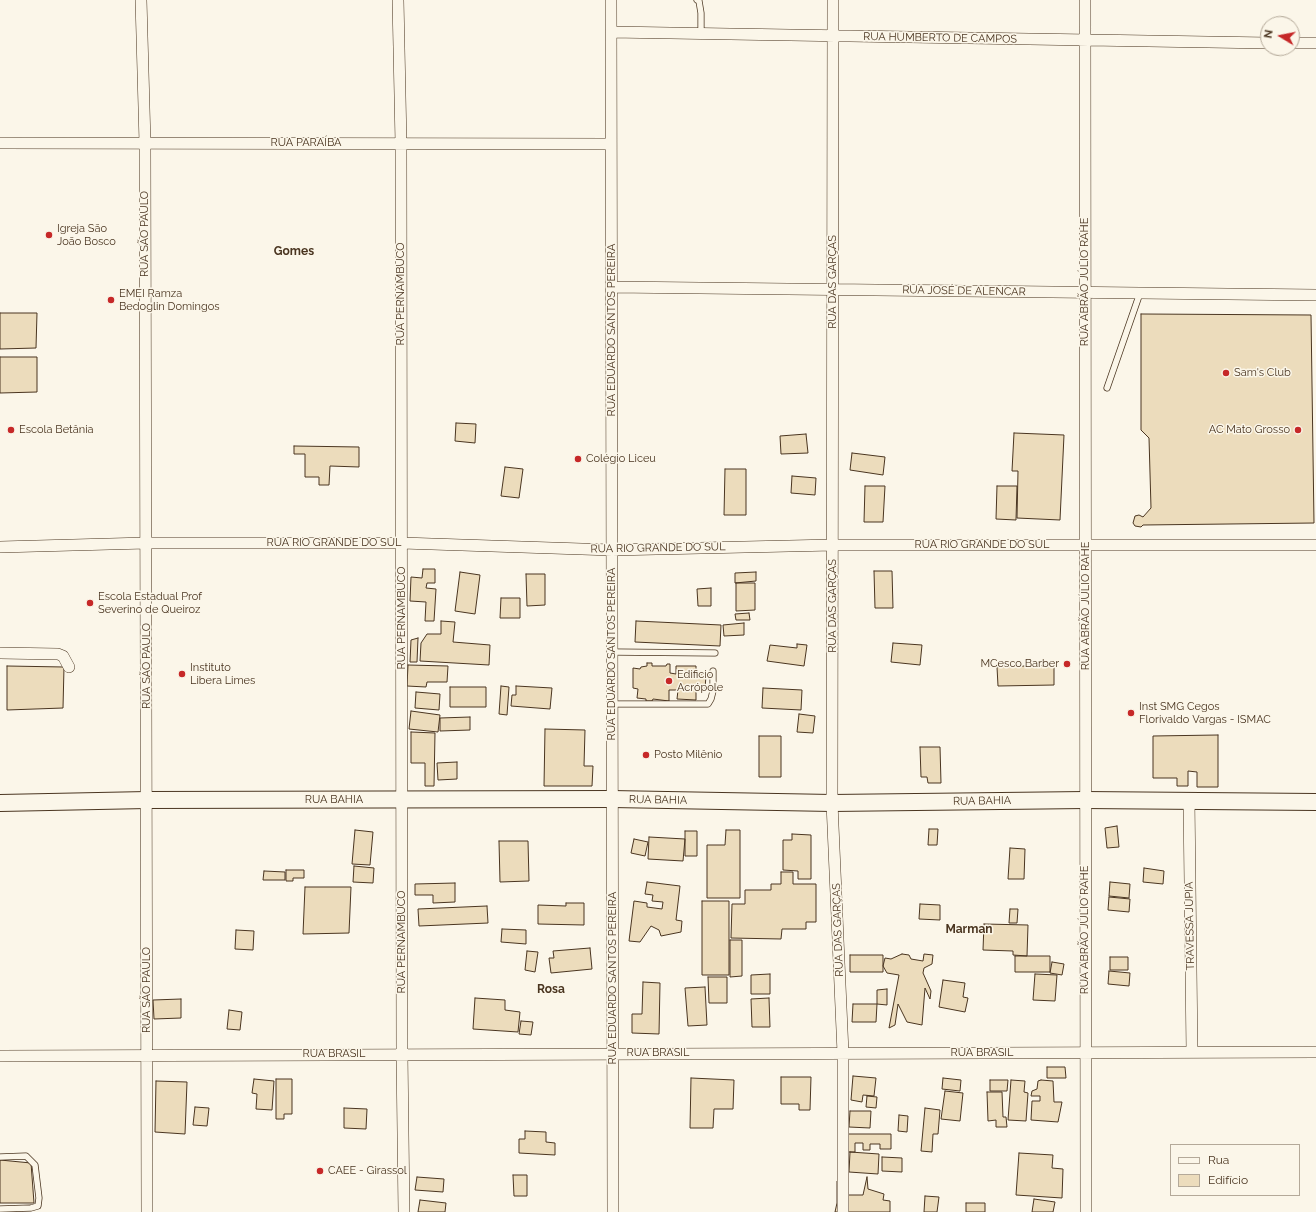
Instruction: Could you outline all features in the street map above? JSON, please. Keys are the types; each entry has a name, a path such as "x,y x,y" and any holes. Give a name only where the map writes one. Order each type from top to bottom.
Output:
{"main road":[{"name":"RUA BAHIA","path":"0,804 147,800 612,799 832,803 1085,800 1316,802"}],"street":[{"name":"RUA SÃO PAULO","path":"141,0 145,143 147,1212"},
{"name":"RUA PERNAMBUCO","path":"398,0 401,144 402,1054 404,1212"},
{"name":"RUA EDUARDO SANTOS PEREIRA","path":"611,0 613,1212"},
{"name":"RUA DAS GARÇAS","path":"833,0 832,803 843,1053 843,1212"},
{"name":"RUA ABRÃO JÚLIO RAHE","path":"1085,0 1084,293 1086,545 1086,1212"},
{"name":"RUA HUMBERTO DE CAMPOS","path":"611,32 832,37 1260,42"},
{"path":"1300,43 1316,43"},
{"name":"RUA PARAÍBA","path":"0,143 611,144"},
{"name":"RUA JOSÉ DE ALENCAR","path":"612,287 1316,295"},
{"name":"RUA RIO GRANDE DO SUL","path":"0,547 146,543 402,543 612,550 833,545 1316,545"},
{"path":"0,653 58,654 63,656 68,667"},
{"name":"TRAVESSA JUPIA","path":"1189,800 1192,1052"},
{"name":"RUA BRASIL","path":"0,1056 147,1054 1316,1052"}],"lane":[{"path":"699,0 701,13 701,34"},
{"path":"1107,388 1140,293"},
{"path":"612,652 715,653"},
{"path":"612,704 708,704 713,691 713,671"},
{"path":"0,1157 26,1156 35,1165 39,1198 38,1206 31,1208 0,1209"}],"building":[{"path":"0,313 37,313 36,348 0,349"},
{"name":"Sam's Club","path":"1141,314 1311,315 1314,523 1135,526 1133,523 1135,516 1139,515 1143,517 1151,508 1149,438 1141,430"},
{"path":"0,357 37,357 37,392 0,393"},
{"path":"456,423 476,424 475,443 455,441"},
{"path":"1014,433 1064,435 1060,520 1017,518 1018,471 1012,471"},
{"path":"806,434 808,453 781,454 780,436"},
{"path":"294,446 359,447 359,467 330,466 329,485 319,485 319,477 305,477 305,454 294,454"},
{"path":"852,453 885,457 883,475 850,470"},
{"path":"505,467 523,469 519,498 501,496"},
{"path":"725,469 746,469 746,515 724,515"},
{"path":"792,476 816,478 815,495 791,493"},
{"path":"865,486 885,486 883,522 864,522"},
{"path":"997,486 1017,486 1016,520 996,519"},
{"path":"423,569 435,569 435,583 427,583 426,588 436,589 434,621 425,621 426,602 410,601 411,577 422,578"},
{"path":"874,571 892,571 893,608 875,608"},
{"path":"460,572 480,575 475,614 455,611"},
{"path":"756,572 756,581 735,583 735,573"},
{"path":"526,574 545,574 545,605 527,606"},
{"path":"736,583 755,583 755,610 736,611"},
{"path":"711,588 711,606 698,606 697,589"},
{"path":"501,598 520,598 520,618 500,618"},
{"path":"749,613 750,620 736,620 735,614"},
{"path":"441,621 455,622 453,642 490,645 489,665 420,661 421,643 427,634 441,634"},
{"path":"636,621 721,625 720,646 635,642"},
{"path":"744,623 744,635 724,636 723,625"},
{"path":"418,638 417,662 410,662 411,640"},
{"path":"893,643 922,645 920,665 891,662"},
{"path":"797,644 807,645 804,666 767,661 770,645 797,648"},
{"name":"Edificio Acrópole","path":"647,663 652,663 652,666 666,666 667,664 670,664 670,673 676,674 676,666 696,666 696,674 706,674 705,690 696,690 696,700 677,699 678,690 669,690 669,701 653,699 652,701 646,701 646,699 637,698 638,689 633,688 633,668 640,669 641,667 647,666"},
{"path":"408,665 448,666 447,682 427,682 426,687 407,686"},
{"path":"1054,665 1054,685 998,686 997,667"},
{"path":"7,666 64,667 63,708 7,710"},
{"path":"501,686 509,687 507,715 499,714"},
{"path":"516,686 552,688 550,709 511,706 512,695 516,695"},
{"path":"450,687 486,687 486,707 450,707"},
{"path":"763,688 802,690 801,710 762,708"},
{"path":"416,692 440,694 439,710 415,708"},
{"path":"411,711 440,715 438,732 409,729"},
{"path":"799,714 815,716 813,733 797,732"},
{"path":"470,717 470,730 440,731 440,718"},
{"path":"545,729 585,730 584,766 593,766 592,786 544,786"},
{"path":"411,732 435,733 434,786 425,786 425,763 411,763"},
{"path":"1218,735 1218,787 1197,787 1197,772 1188,771 1188,786 1177,786 1177,778 1153,778 1153,736"},
{"path":"759,736 781,736 781,777 759,777"},
{"path":"920,747 940,747 941,783 928,783 927,777 921,777"},
{"path":"457,762 457,779 438,780 437,763"},
{"path":"1117,826 1119,847 1107,848 1105,828"},
{"path":"929,829 938,829 937,845 928,845"},
{"path":"355,830 373,832 370,865 352,864"},
{"path":"726,830 740,830 740,898 707,898 707,845 725,845"},
{"path":"685,831 697,831 697,856 685,856"},
{"path":"792,834 811,835 811,879 798,879 798,871 783,870 783,840 792,840"},
{"path":"649,837 685,839 683,861 648,859"},
{"path":"634,839 648,842 645,856 631,853"},
{"path":"499,841 528,841 529,881 500,882"},
{"path":"1010,848 1025,849 1024,879 1008,879"},
{"path":"354,866 374,868 373,883 353,882"},
{"path":"1144,868 1164,871 1163,884 1143,882"},
{"path":"286,870 304,870 304,878 293,878 293,881 286,881"},
{"path":"264,871 285,872 285,880 263,880"},
{"path":"781,872 793,872 793,884 816,884 816,922 806,922 806,929 782,929 781,939 731,938 732,904 745,904 745,890 771,890 771,884 781,884"},
{"path":"647,882 680,886 676,920 682,921 681,932 661,936 659,930 651,926 640,942 629,941 634,901 647,903 647,907 662,909 663,902 652,901 653,895 645,894"},
{"path":"1110,882 1130,884 1129,898 1109,896"},
{"path":"455,883 455,902 433,903 433,895 415,895 415,884"},
{"path":"305,887 351,887 349,933 303,934"},
{"path":"1109,897 1130,899 1129,912 1108,910"},
{"path":"702,901 729,901 729,975 702,975"},
{"path":"566,903 584,903 584,925 538,924 538,905 566,906"},
{"path":"920,904 940,905 940,920 919,919"},
{"path":"487,906 488,923 419,926 418,909"},
{"path":"1010,909 1018,909 1017,923 1009,923"},
{"path":"984,924 1028,925 1027,956 1013,955 1013,951 983,950"},
{"path":"502,929 526,930 526,944 501,942"},
{"path":"236,930 254,931 253,950 235,949"},
{"path":"730,940 742,940 742,976 730,977"},
{"path":"590,948 592,969 551,973 549,958 554,958 553,951"},
{"path":"527,951 538,952 535,972 525,970"},
{"path":"902,954 909,955 911,959 923,961 924,954 933,955 932,964 924,968 923,973 931,991 930,999 925,988 922,1025 907,1022 898,1004 895,1025 889,1028 899,975 887,973 883,966 885,958 891,959"},
{"path":"850,955 883,955 883,972 850,972"},
{"path":"1015,956 1050,956 1050,972 1015,972"},
{"path":"1110,957 1128,957 1128,970 1110,970"},
{"path":"1052,962 1064,964 1062,975 1050,973"},
{"path":"1109,971 1130,973 1129,986 1108,984"},
{"path":"770,974 770,994 751,994 751,975"},
{"path":"1035,974 1057,975 1055,1001 1033,1000"},
{"path":"708,977 727,977 727,1003 709,1003"},
{"path":"943,980 965,983 963,997 968,998 965,1012 939,1007"},
{"path":"643,982 660,983 659,1034 632,1033 632,1014 642,1014"},
{"path":"705,987 707,1025 688,1026 685,988"},
{"path":"887,989 887,1005 877,1004 877,990"},
{"path":"475,998 505,1000 505,1010 520,1012 518,1032 473,1029"},
{"path":"769,998 770,1027 752,1027 751,999"},
{"path":"181,999 181,1018 154,1019 153,1000"},
{"path":"853,1004 877,1004 876,1022 852,1022"},
{"path":"229,1010 242,1012 240,1030 227,1029"},
{"path":"521,1021 533,1022 531,1035 519,1034"},
{"path":"1047,1067 1065,1067 1066,1078 1047,1078"},
{"path":"853,1076 876,1078 874,1096 863,1095 862,1102 851,1100"},
{"path":"781,1077 811,1077 810,1110 799,1110 799,1104 781,1104"},
{"path":"691,1078 734,1080 733,1109 714,1109 713,1128 690,1128"},
{"path":"943,1078 961,1080 960,1091 942,1089"},
{"path":"254,1079 274,1081 272,1110 256,1109 257,1094 252,1093"},
{"path":"276,1079 292,1079 292,1114 284,1114 284,1119 276,1119"},
{"path":"990,1080 1008,1080 1007,1091 990,1091"},
{"path":"1011,1080 1025,1081 1024,1092 1028,1093 1026,1121 1008,1120"},
{"path":"156,1081 187,1082 185,1134 155,1132"},
{"path":"1038,1081 1053,1081 1054,1102 1062,1102 1058,1122 1031,1120 1032,1101 1040,1101 1040,1096 1031,1096 1032,1091 1037,1089"},
{"path":"945,1091 963,1093 960,1121 941,1119"},
{"path":"987,1092 1002,1092 1003,1117 1006,1117 1007,1127 996,1127 996,1120 988,1121"},
{"path":"867,1096 877,1097 876,1108 866,1107"},
{"path":"195,1107 209,1108 207,1126 193,1125"},
{"path":"344,1108 367,1109 366,1129 344,1128"},
{"path":"925,1108 940,1110 938,1134 933,1134 932,1152 921,1151"},
{"path":"850,1111 871,1111 870,1128 849,1127"},
{"path":"899,1115 908,1116 907,1132 898,1131"},
{"path":"525,1131 546,1132 546,1142 555,1143 555,1155 519,1153 519,1139 525,1139"},
{"path":"844,1134 891,1134 891,1149 880,1149 880,1144 870,1144 870,1150 863,1150 863,1143 855,1143 855,1152 844,1152"},
{"path":"850,1152 879,1154 878,1174 849,1172"},
{"path":"1019,1153 1053,1155 1052,1168 1063,1169 1062,1198 1016,1195"},
{"path":"882,1157 902,1158 902,1172 882,1171"},
{"path":"0,1160 31,1163 34,1203 0,1203"},
{"path":"513,1175 527,1175 527,1196 514,1196"},
{"path":"417,1177 444,1179 443,1192 415,1190"},
{"path":"867,1177 868,1189 884,1194 883,1200 890,1201 890,1212 835,1212 837,1203 837,1181 848,1180 848,1195 863,1195"},
{"path":"925,1196 939,1197 937,1212 924,1212"},
{"path":"1034,1199 1055,1202 1053,1212 1032,1212"},
{"path":"420,1200 446,1203 445,1212 418,1212"},
{"path":"966,1203 985,1203 985,1212 966,1212"}],"place":[{"name":"Igreja São João Bosco","path":"49,235"},
{"name":"EMEI Ramza Bedoglin Domingos","path":"111,300"},
{"name":"Sam's Club","path":"1226,373"},
{"name":"Escola Betânia","path":"11,430"},
{"name":"AC Mato Grosso","path":"1298,430"},
{"name":"Colégio Liceu","path":"578,459"},
{"name":"Escola Estadual Prof Severino de Queiroz","path":"90,603"},
{"name":"MCesco Barber","path":"1067,664"},
{"name":"Instituto Libera Limes","path":"182,674"},
{"name":"Edificio Acrópole","path":"669,681"},
{"name":"Inst SMG Cegos Florivaldo Vargas - ISMAC","path":"1131,713"},
{"name":"Posto Milênio","path":"646,755"},
{"name":"CAEE - Girassol","path":"320,1171"}],"district":[{"name":"Gomes","path":"294,251"},
{"name":"Marman","path":"969,929"},
{"name":"Rosa","path":"551,989"}]}
